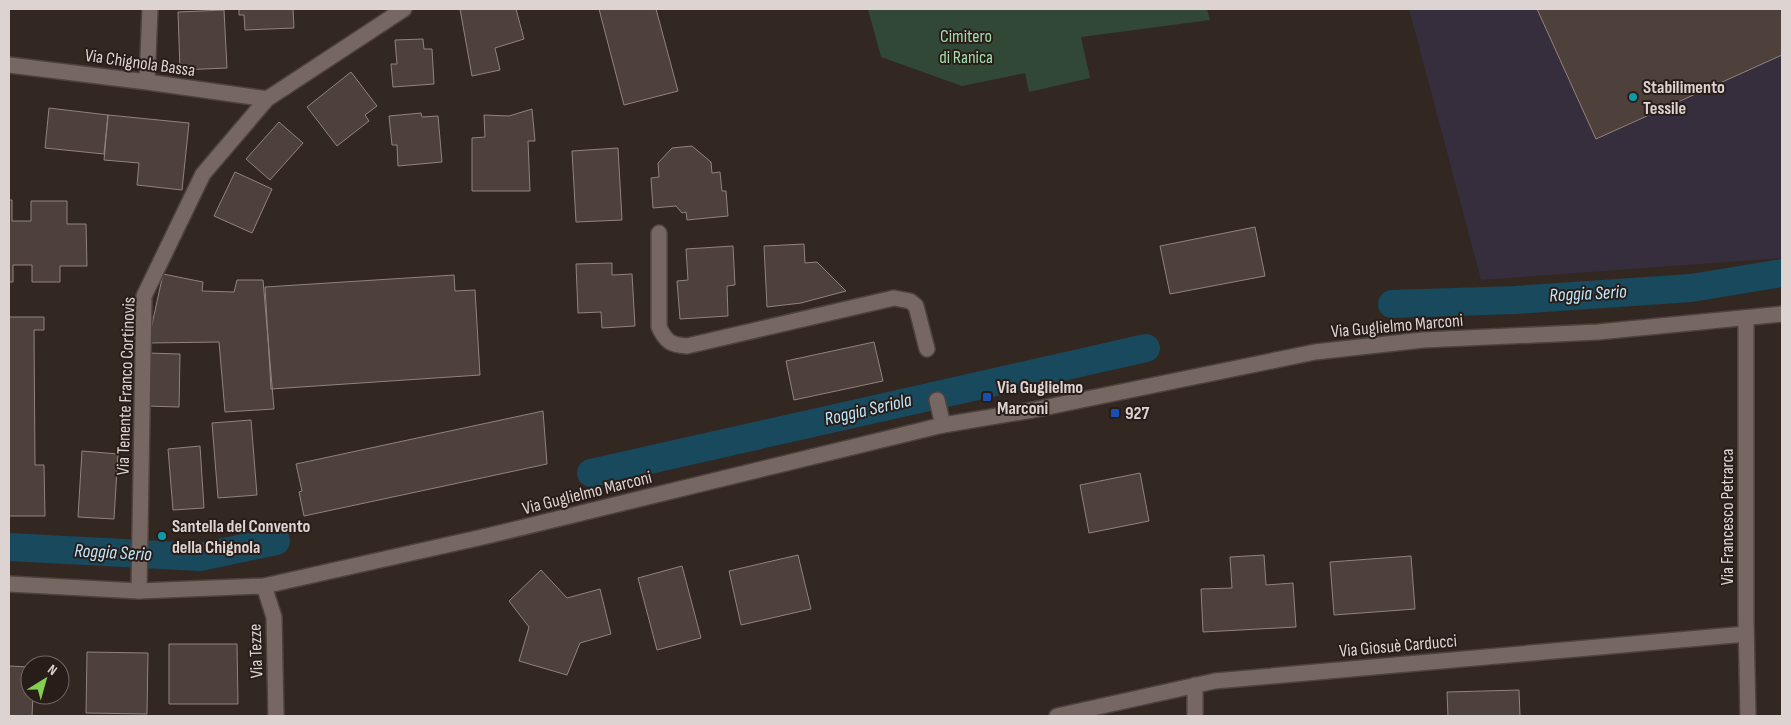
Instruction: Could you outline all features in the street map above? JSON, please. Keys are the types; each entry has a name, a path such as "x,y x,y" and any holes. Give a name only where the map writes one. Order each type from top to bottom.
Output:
{"street":[{"path":"147,82 150,9"},
{"name":"Via Tenente Franco Cortinovis","path":"139,591 144,296 203,174 267,100 404,9"},
{"name":"Via Chignola Bassa","path":"9,65 147,82 267,100"},
{"path":"659,232 660,327 664,338 676,345 687,346 894,298 910,301 916,306 927,349"},
{"name":"Via Guglielmo Marconi","path":"9,584 139,591 264,586 487,536 943,425 1033,410 1315,352 1423,340 1598,332 1782,314"},
{"name":"Via Francesco Petrarca","path":"1746,319 1746,634 1748,716"},
{"path":"937,400 943,425"},
{"name":"Via Tezze","path":"264,586 274,617 276,716"},
{"name":"Via Giosuè Carducci","path":"1057,716 1215,681 1746,634"},
{"path":"1195,685 1195,716"}],"shaded area":[{"path":"1409,9 1782,9 1782,258 1481,280"}],"green space":[{"name":"Cimitero di Ranica","path":"868,9 1207,9 1210,20 1081,37 1090,78 1029,92 1025,73 962,86 881,57"}],"building":[{"path":"239,9 293,9 294,28 245,30 244,15 239,15"},
{"path":"460,9 516,9 524,39 495,48 500,70 472,76"},
{"path":"599,9 656,9 678,91 624,105"},
{"name":"Stabilimento Tessile","path":"1537,9 1782,9 1782,55 1596,139"},
{"path":"224,10 227,68 180,70 178,12"},
{"path":"423,39 424,49 432,49 434,84 393,87 391,64 397,64 395,40"},
{"path":"351,72 377,106 365,115 369,121 337,146 307,107"},
{"path":"49,108 108,115 104,154 45,148"},
{"path":"532,109 535,141 528,141 530,191 472,191 472,138 485,137 484,115 509,116"},
{"path":"421,113 422,117 438,116 442,162 398,166 397,145 392,145 389,116"},
{"path":"108,115 189,123 182,190 137,185 139,163 104,160"},
{"path":"279,122 303,143 270,180 246,159"},
{"path":"692,146 711,162 712,173 720,172 722,191 726,191 728,216 687,220 686,212 682,213 676,206 653,208 651,178 659,177 658,163 672,148"},
{"path":"618,148 622,220 576,222 572,151"},
{"path":"235,172 272,189 252,233 214,216"},
{"path":"9,200 12,200 12,221 31,221 31,201 67,201 67,224 86,224 87,266 60,266 60,282 32,282 32,265 13,265 13,282 9,282"},
{"path":"1255,227 1265,276 1170,294 1160,246"},
{"path":"804,244 805,263 817,262 846,291 801,303 767,307 764,246"},
{"path":"733,246 735,285 727,286 728,316 680,319 677,281 688,280 686,249"},
{"path":"612,263 612,275 632,274 635,326 602,328 601,312 578,313 576,264"},
{"path":"163,274 203,282 202,291 234,292 237,280 263,280 274,409 225,412 219,342 148,343"},
{"path":"454,275 455,291 475,290 480,375 271,389 265,287"},
{"path":"9,317 44,317 44,330 34,330 35,465 44,465 45,516 9,516"},
{"path":"874,342 883,381 794,400 786,361"},
{"path":"147,353 180,354 179,407 146,406"},
{"path":"543,411 547,464 304,516 299,492 302,491 296,464"},
{"path":"251,420 257,495 218,498 212,423"},
{"path":"200,446 204,508 173,510 168,449"},
{"path":"82,451 118,454 114,519 78,517"},
{"path":"1140,473 1149,521 1089,533 1080,485"},
{"path":"798,555 811,609 741,625 729,571"},
{"path":"1264,555 1266,585 1293,583 1296,627 1203,632 1201,589 1232,588 1230,557"},
{"path":"1411,556 1415,609 1334,615 1330,562"},
{"path":"682,566 701,638 657,650 638,578"},
{"path":"541,570 567,598 600,589 611,634 580,643 567,675 519,661 529,627 509,601"},
{"path":"169,644 237,644 238,704 169,704"},
{"path":"87,652 148,653 147,714 86,713"},
{"path":"9,666 20,667 20,705 33,705 32,716 9,716"},
{"path":"1519,690 1520,716 1448,716 1447,692"}],"waterway":[{"name":"Roggia Serio","path":"1392,304 1515,300 1691,288 1782,273"},
{"name":"Roggia Seriola","path":"591,473 1146,348"},
{"name":"Roggia Serio","path":"9,547 200,557 276,541"}],"place":[{"name":"Stabilimento Tessile","path":"1633,97"},
{"name":"Via Guglielmo Marconi","path":"987,397"},
{"name":"927","path":"1115,413"},
{"name":"Santella del Convento della Chignola","path":"162,536"}]}
